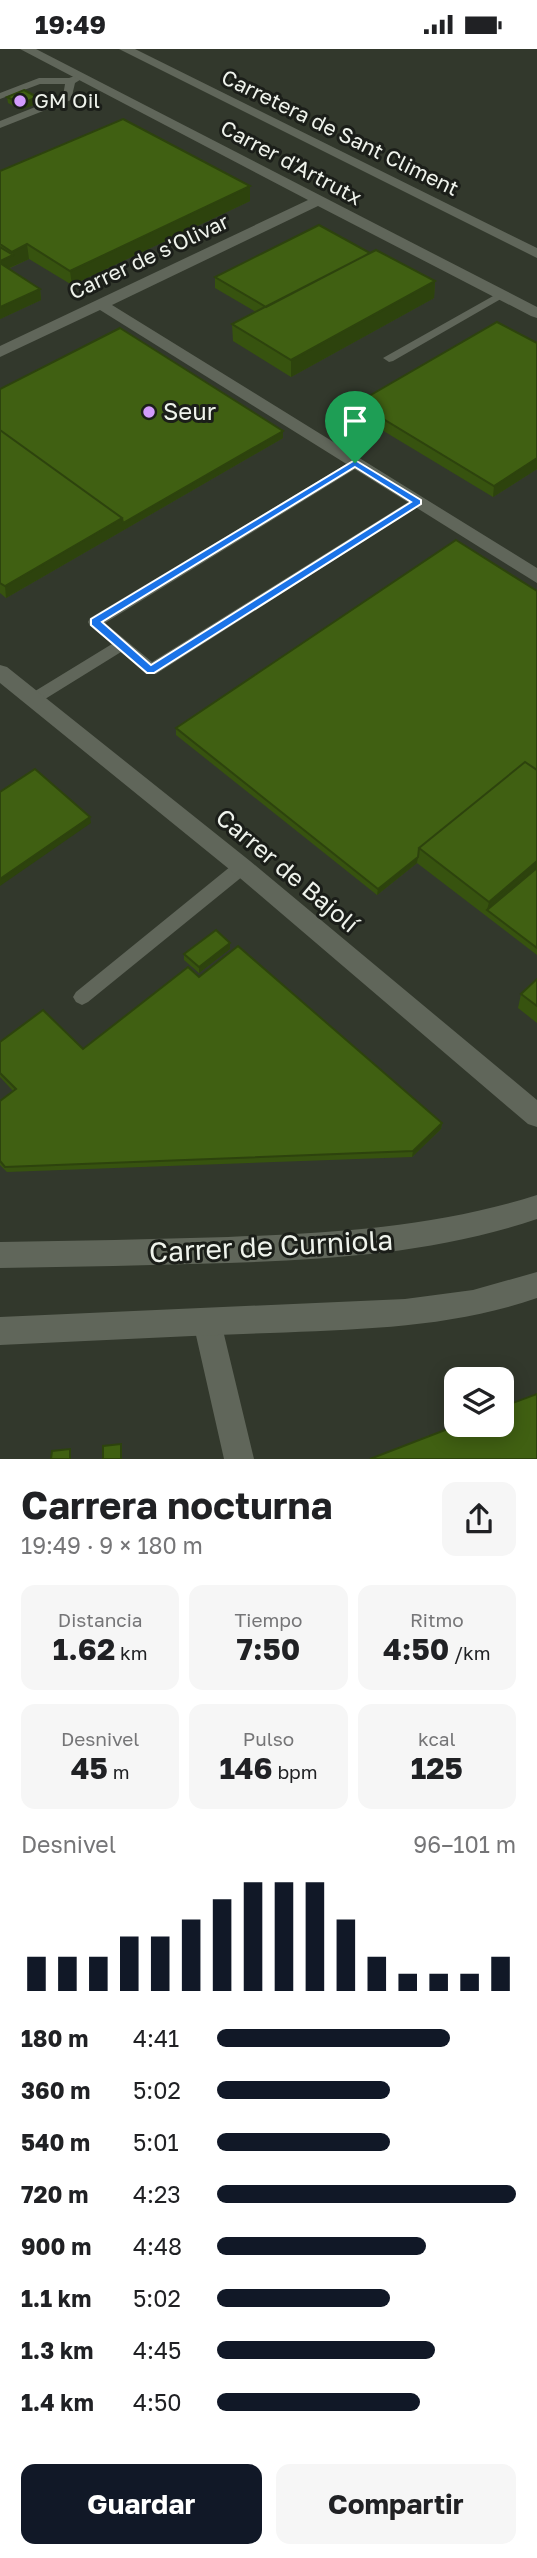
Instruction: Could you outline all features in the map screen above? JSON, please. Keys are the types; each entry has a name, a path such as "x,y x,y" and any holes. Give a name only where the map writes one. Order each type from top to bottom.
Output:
{"street":[{"name":"Carrer d'Artrutx","path":"26,49 75,79 187,132 537,313"},
{"name":"Carretera de Sant Climent","path":"125,49 537,254"},
{"name":"Carrer de s'Olivar","path":"0,352 317,201"},
{"path":"100,304 537,577"},
{"name":"Carrer de Bajolí","path":"0,672 242,867 537,1116"},
{"name":"Carrer de Curniola","path":"0,1255 124,1254 364,1244 453,1232 537,1206"},
{"path":"0,1331 352,1316 445,1308 509,1296 537,1285"},
{"path":"206,1322 239,1459"}],"lane":[{"path":"0,96 39,81 75,79 68,98 15,114 0,125"},
{"path":"389,358 502,294"},
{"path":"355,463 95,622 150,670 418,502"},
{"path":"32,700 122,645"},
{"path":"82,997 242,867"}],"building":[{"path":"24,90 37,97 21,104 7,97"},
{"path":"123,119 250,186 70,271 27,244 12,252 0,244 0,171"},
{"path":"319,225 370,253 266,307 215,277"},
{"path":"0,247 13,255 0,261"},
{"path":"376,250 435,281 291,360 232,324"},
{"path":"0,263 40,289 0,307"},
{"path":"497,322 537,343 537,458 494,486 357,403"},
{"name":"Seur","path":"120,328 283,431 123,523 122,518 0,430 0,389"},
{"path":"0,430 122,518 5,586 0,583"},
{"path":"456,540 537,591 537,770 525,762 419,848 418,857 378,889 176,728"},
{"path":"525,762 537,770 537,861 489,902 419,848"},
{"path":"35,769 90,817 0,879 0,792"},
{"path":"537,868 537,948 487,910"},
{"path":"216,930 230,943 199,967 184,954"},
{"path":"238,946 442,1123 413,1151 5,1167 0,1161 0,1101 16,1089 0,1073 0,1042 43,1010 83,1049 188,967 199,977"},
{"path":"537,979 537,1006 521,994"},
{"path":"537,1394 537,1459 370,1459 444,1430 444,1437 514,1437 514,1403"},
{"path":"121,1444 121,1459 103,1459 103,1446"},
{"path":"70,1449 70,1459 51,1459 52,1451"}],"place":[{"name":"GM Oil","path":"20,101"},
{"name":"Seur","path":"149,412"}],"route":[{"path":"355,463 418,502 150,670 95,622 269,516 355,463"}]}
